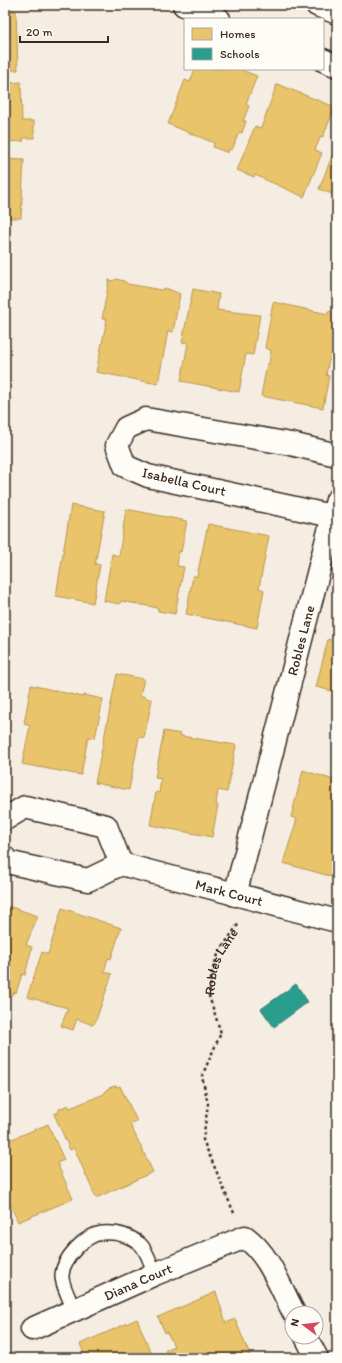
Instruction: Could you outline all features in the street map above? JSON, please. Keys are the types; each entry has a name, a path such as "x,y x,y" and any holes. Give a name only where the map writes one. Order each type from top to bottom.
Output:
{"street":[{"path":"184,5 216,18"},
{"path":"317,5 337,13"},
{"path":"324,60 337,66"},
{"name":"Isabella Court","path":"335,508 148,476 125,466 117,445 126,428 146,419 291,444 337,455"},
{"name":"Robles Lane","path":"235,895 329,557 335,508"},
{"path":"5,819 25,807 106,826 120,864 88,880 7,862 5,858"},
{"name":"Mark Court","path":"120,864 337,921"},
{"path":"245,1237 256,1245 290,1305"},
{"name":"Diana Court","path":"32,1329 155,1274 245,1237"},
{"path":"310,1345 317,1358"}],"lane":[{"path":"74,1310 61,1276 64,1265 74,1249 101,1233 120,1234 132,1238 141,1245 155,1274"}],"path":[{"name":"Robles Lane","path":"235,895 239,924 219,952 212,971 209,996 221,1033 202,1076 208,1104 203,1140 245,1237"}],"building: Homes":[{"path":"5,11 16,11 18,70 5,70"},
{"path":"195,70 242,70 257,76 246,104 249,106 243,121 246,121 242,133 239,132 232,150 229,149 228,153 213,147 214,143 168,124 185,80 190,82"},
{"path":"21,82 22,121 34,121 34,138 23,138 24,141 5,142 5,83"},
{"path":"277,84 335,107 323,137 321,136 315,150 322,153 304,197 255,175 254,177 237,170 255,126 261,128"},
{"path":"334,151 337,152 337,196 319,189"},
{"path":"5,159 24,160 21,218 5,218"},
{"path":"116,279 124,281 128,284 161,290 166,288 180,294 173,332 168,331 158,384 96,372 107,319 102,319 109,280 113,281"},
{"path":"193,289 219,294 217,310 260,315 253,355 246,354 239,392 181,381 188,343 182,342"},
{"path":"273,302 328,314 328,311 337,313 337,358 336,361 329,360 326,375 329,376 323,408 261,396 271,350 265,348"},
{"path":"71,505 105,511 95,564 100,565 93,603 56,596"},
{"path":"126,509 187,521 181,552 179,551 177,566 184,567 175,614 158,611 158,608 121,601 120,604 104,601 112,554 119,556"},
{"path":"208,524 269,536 259,588 264,590 257,628 186,614 193,576 197,576"},
{"path":"337,632 337,689 333,688 332,691 316,687 328,639 335,641"},
{"path":"117,674 144,679 140,695 152,700 144,738 139,737 129,790 95,783"},
{"path":"31,685 83,697 84,695 103,699 95,738 88,737 81,775 22,764 30,726 24,724"},
{"path":"164,731 181,734 181,736 236,745 227,792 218,790 216,804 218,805 212,837 150,825 156,792 159,793 161,779 155,778"},
{"path":"303,770 337,781 337,878 283,863 297,819 291,817"},
{"path":"5,905 38,916 26,945 32,947 25,975 22,974 16,993 14,992 12,995 5,993"},
{"path":"62,908 121,928 111,959 108,958 104,972 112,974 96,1020 93,1025 77,1019 73,1030 61,1026 68,1008 27,997 42,952 48,954"},
{"path":"114,1086 120,1086 137,1121 130,1124 153,1172 96,1198 74,1148 70,1150 54,1114 59,1112 59,1109 68,1105 70,1108 104,1094 107,1089"},
{"path":"48,1124 64,1160 57,1163 73,1199 18,1222 5,1192 5,1142"},
{"path":"216,1292 226,1323 235,1319 251,1358 168,1358 165,1350 174,1346 167,1332 165,1333 158,1317"},
{"path":"137,1319 153,1358 86,1358 80,1344"}],"building: Schools":[{"path":"296,984 308,1002 274,1027 261,1009"}]}
